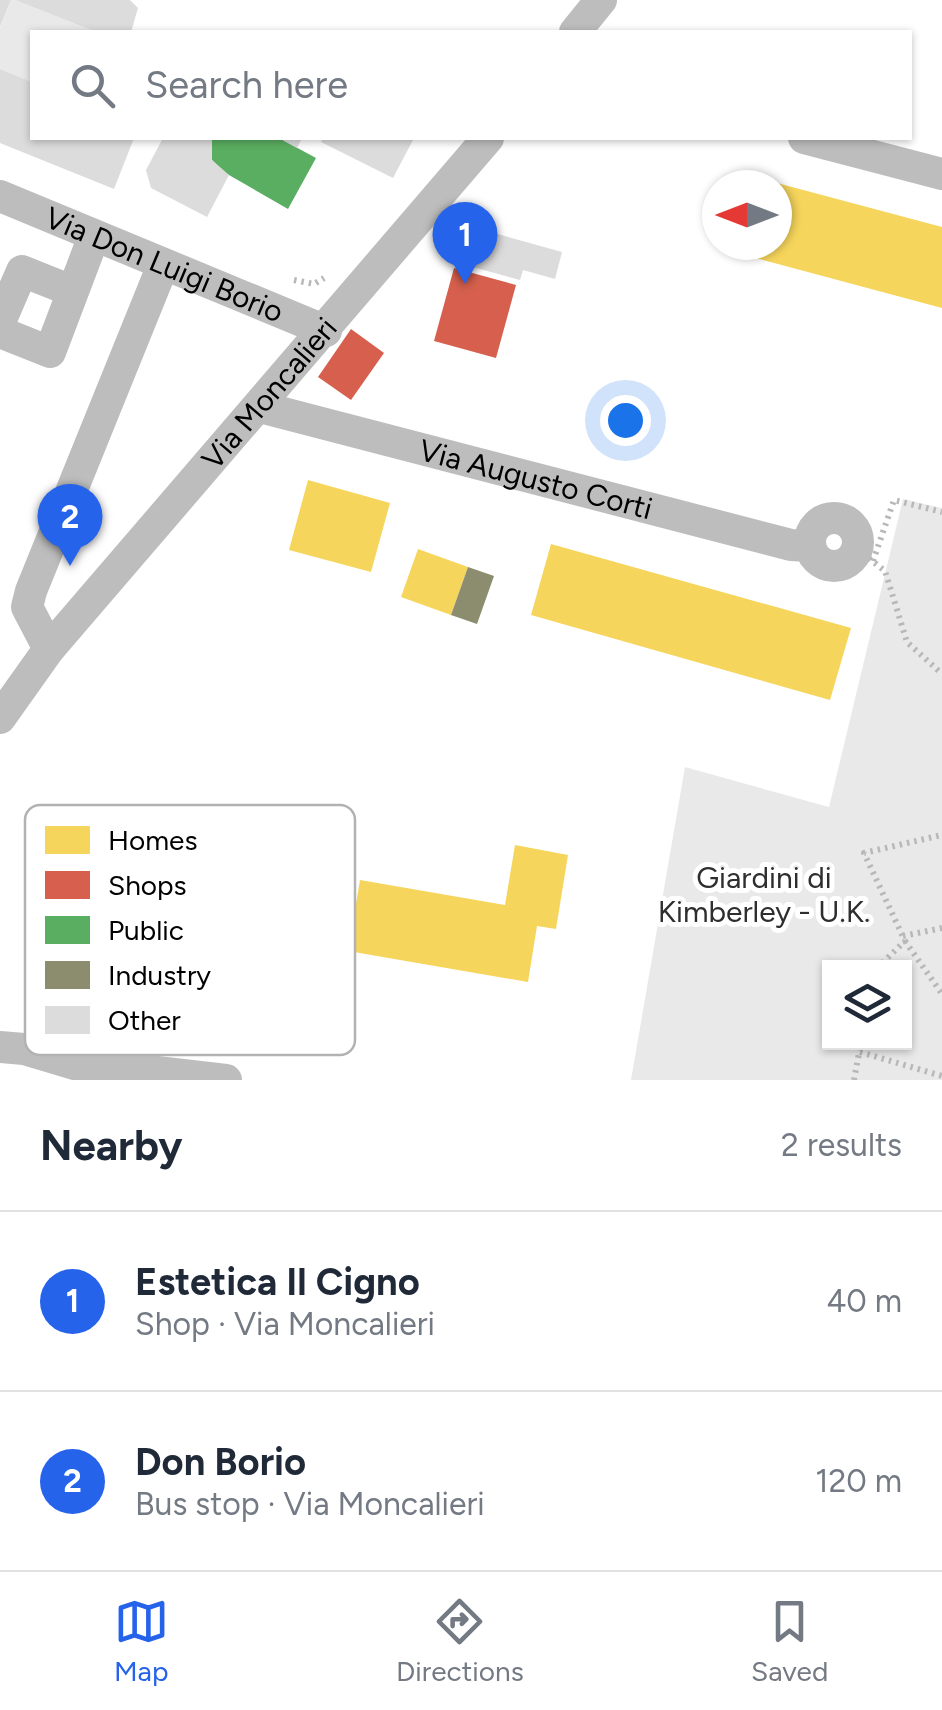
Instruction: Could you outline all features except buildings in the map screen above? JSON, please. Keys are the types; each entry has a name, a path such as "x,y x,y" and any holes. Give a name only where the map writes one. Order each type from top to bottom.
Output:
{"street":[{"path":"577,30 601,0"},
{"name":"Via Moncalieri","path":"0,718 49,649 486,140"},
{"path":"812,140 942,174"},
{"name":"Via Don Luigi Borio","path":"0,196 326,331"},
{"path":"0,332 50,352 94,236"},
{"path":"49,649 27,606 163,265"},
{"path":"0,322 22,270 72,291"},
{"name":"Via Augusto Corti","path":"260,407 791,545 810,546 818,524 839,518 856,533 865,555"},
{"path":"0,1047 25,1052"},
{"path":"39,1055 226,1080"},
{"path":"78,1063 121,1080"}],"path":[{"path":"942,512 894,500 865,555 885,571 908,642 942,674"},
{"path":"942,835 864,853 904,939 942,994"},
{"path":"884,960 904,939 942,928"},
{"path":"854,1080 860,1052 942,1076"}],"green space":[{"path":"11,0 15,0 91,30 30,30 30,81 0,69 0,28"},
{"name":"Giardini di Kimberley - U.K.","path":"903,499 942,508 942,1080 631,1080 685,767 829,807"}],"place":[{"name":"Estetica Il Cigno","path":"465,284"},
{"name":"Don Borio","path":"70,566"}]}
